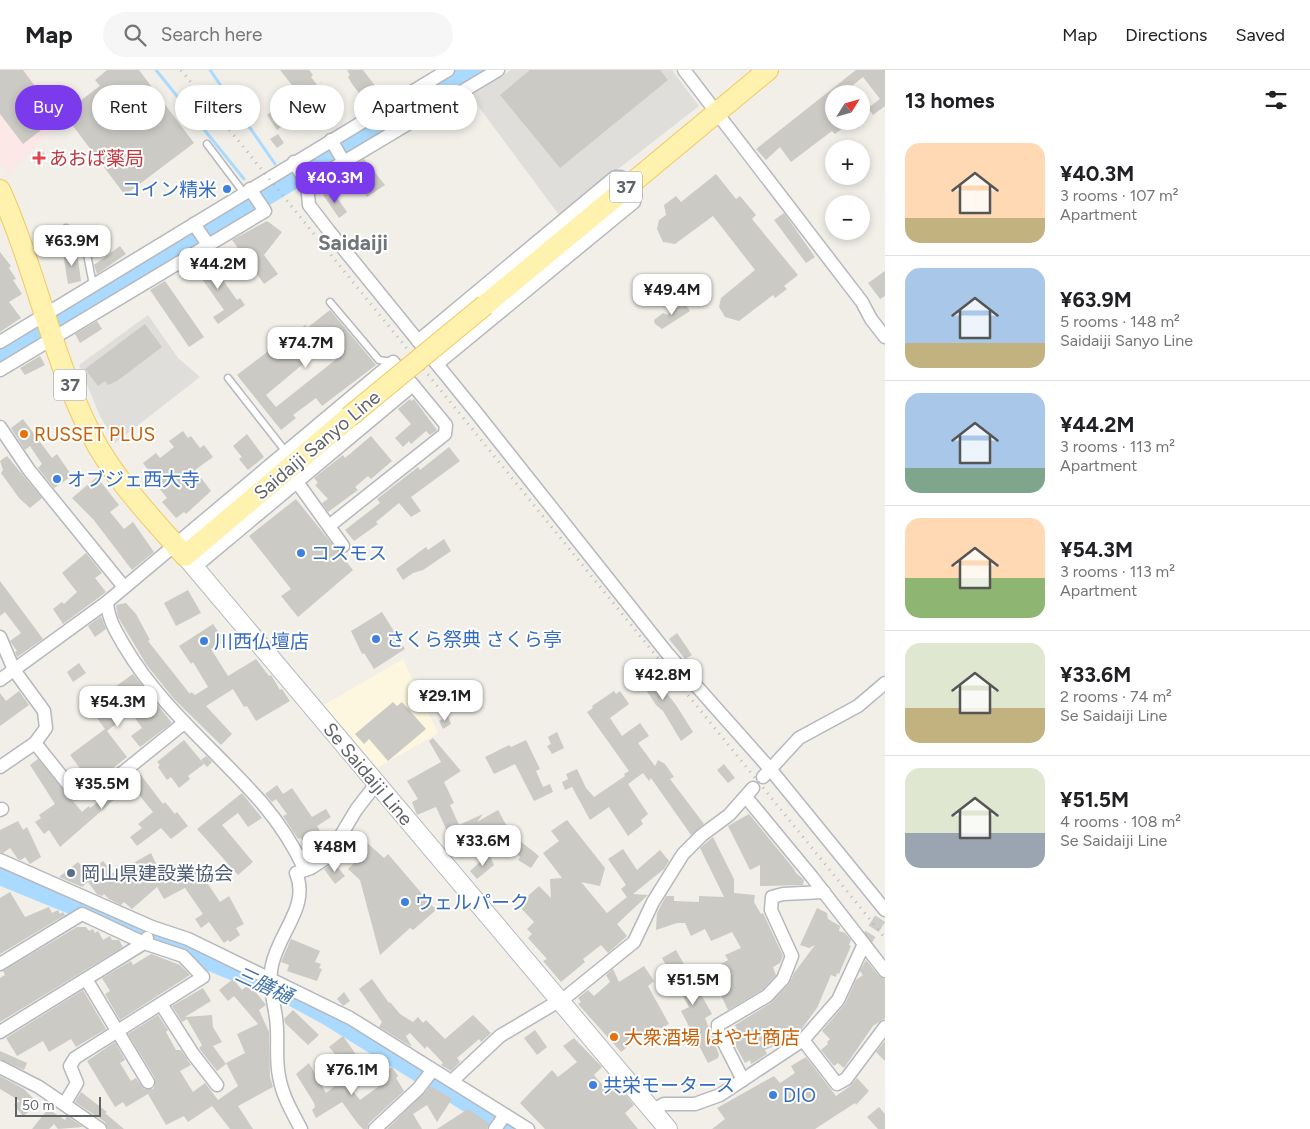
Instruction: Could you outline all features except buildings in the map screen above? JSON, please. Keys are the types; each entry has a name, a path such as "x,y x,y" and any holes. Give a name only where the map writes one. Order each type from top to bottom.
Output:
{"main road":[{"name":"Saidaiji Sanyo Line","path":"185,556 349,417 768,70"},
{"name":"37","path":"0,190 16,227 81,414 105,459 185,556"},
{"name":"Se Saidaiji Line","path":"185,556 668,1129"}],"street":[{"path":"0,342 195,226 448,70"},
{"path":"307,183 498,70"},
{"path":"684,70 862,302 871,319 885,337"},
{"path":"332,142 343,160"},
{"path":"295,165 307,183 309,205 666,653 885,910"},
{"path":"418,341 615,177 621,177 628,185 635,195 634,202 437,364"},
{"path":"0,370 264,211 250,192"},
{"path":"195,226 207,244"},
{"path":"185,556 286,452 393,362 446,424 445,434 329,526"},
{"path":"0,680 107,602 124,587 185,556 297,482 412,386"},
{"path":"0,427 29,470 124,587"},
{"path":"297,482 344,546"},
{"path":"107,602 108,615 133,662 148,684 263,804 278,824 305,870"},
{"path":"0,636 14,670 44,711 46,728 35,743 0,767"},
{"path":"767,773 798,738 858,706 885,683"},
{"path":"35,743 75,793 106,786 184,723"},
{"path":"300,1129 284,1097 279,1075 277,1026 271,967 280,938 297,911 301,884 296,873 328,857 356,810 376,784"},
{"path":"566,997 634,942 653,902 683,854 702,835 729,816 749,792 885,971"},
{"path":"0,860 148,935 183,956 203,977 75,1058 70,1066 78,1083 65,1103"},
{"path":"743,1080 718,1032 718,1024 767,996 783,979 792,956 771,910 772,897 783,894 824,892"},
{"path":"0,964 82,914 148,935 188,939 272,984 350,1018 429,1075 452,1081 500,1122 528,1129"},
{"path":"0,1032 86,979 148,935"},
{"path":"652,1111 664,1104 695,1104 720,1095 803,1040 838,1000 864,944"},
{"path":"86,979 148,1082"},
{"path":"161,1004 193,1054 217,1085"},
{"path":"452,1081 500,1036 552,1005"},
{"path":"803,1040 837,1084 846,1079 885,1028"},
{"path":"0,1067 65,1103 100,1129"},
{"path":"375,1129 429,1075"}],"lane":[{"path":"207,144 250,192"},
{"path":"66,228 86,249 93,286"},
{"path":"330,302 379,360 393,362"},
{"path":"228,378 286,452"}],"shaded area":[{"path":"0,70 26,70 37,85 15,85 15,130 52,130 9,174 0,163"},
{"path":"511,70 672,70 699,106 559,215 477,104 477,91"},
{"path":"148,315 178,358 200,377 115,443 100,416 79,365"},
{"path":"403,659 438,733 377,768 324,705"}],"waterway":[{"path":"156,70 244,179"},
{"path":"210,70 275,164"},
{"path":"65,317 474,70"},
{"path":"284,177 288,183"},
{"path":"0,356 34,335"},
{"name":"三膳樋","path":"0,875 279,989 327,1015 511,1129"}],"tunnel":[{"path":"864,944 885,911"}],"railway":[{"path":"181,70 885,938"}],"place":[{"name":"あおば薬局","path":"39,158"},
{"name":"コイン精米","path":"227,189"},
{"name":"RUSSET PLUS","path":"24,434"},
{"name":"オブジェ西大寺","path":"57,479"},
{"name":"コスモス","path":"301,553"},
{"name":"さくら祭典 さくら亭","path":"376,639"},
{"name":"川西仏壇店","path":"204,641"},
{"name":"岡山県建設業協会","path":"71,873"},
{"name":"ウェルパーク","path":"405,902"},
{"name":"大衆酒場 はやせ商店","path":"614,1037"},
{"name":"共栄モータース","path":"593,1085"},
{"name":"DIO","path":"773,1095"}],"district":[{"name":"Saidaiji","path":"353,242"}]}
